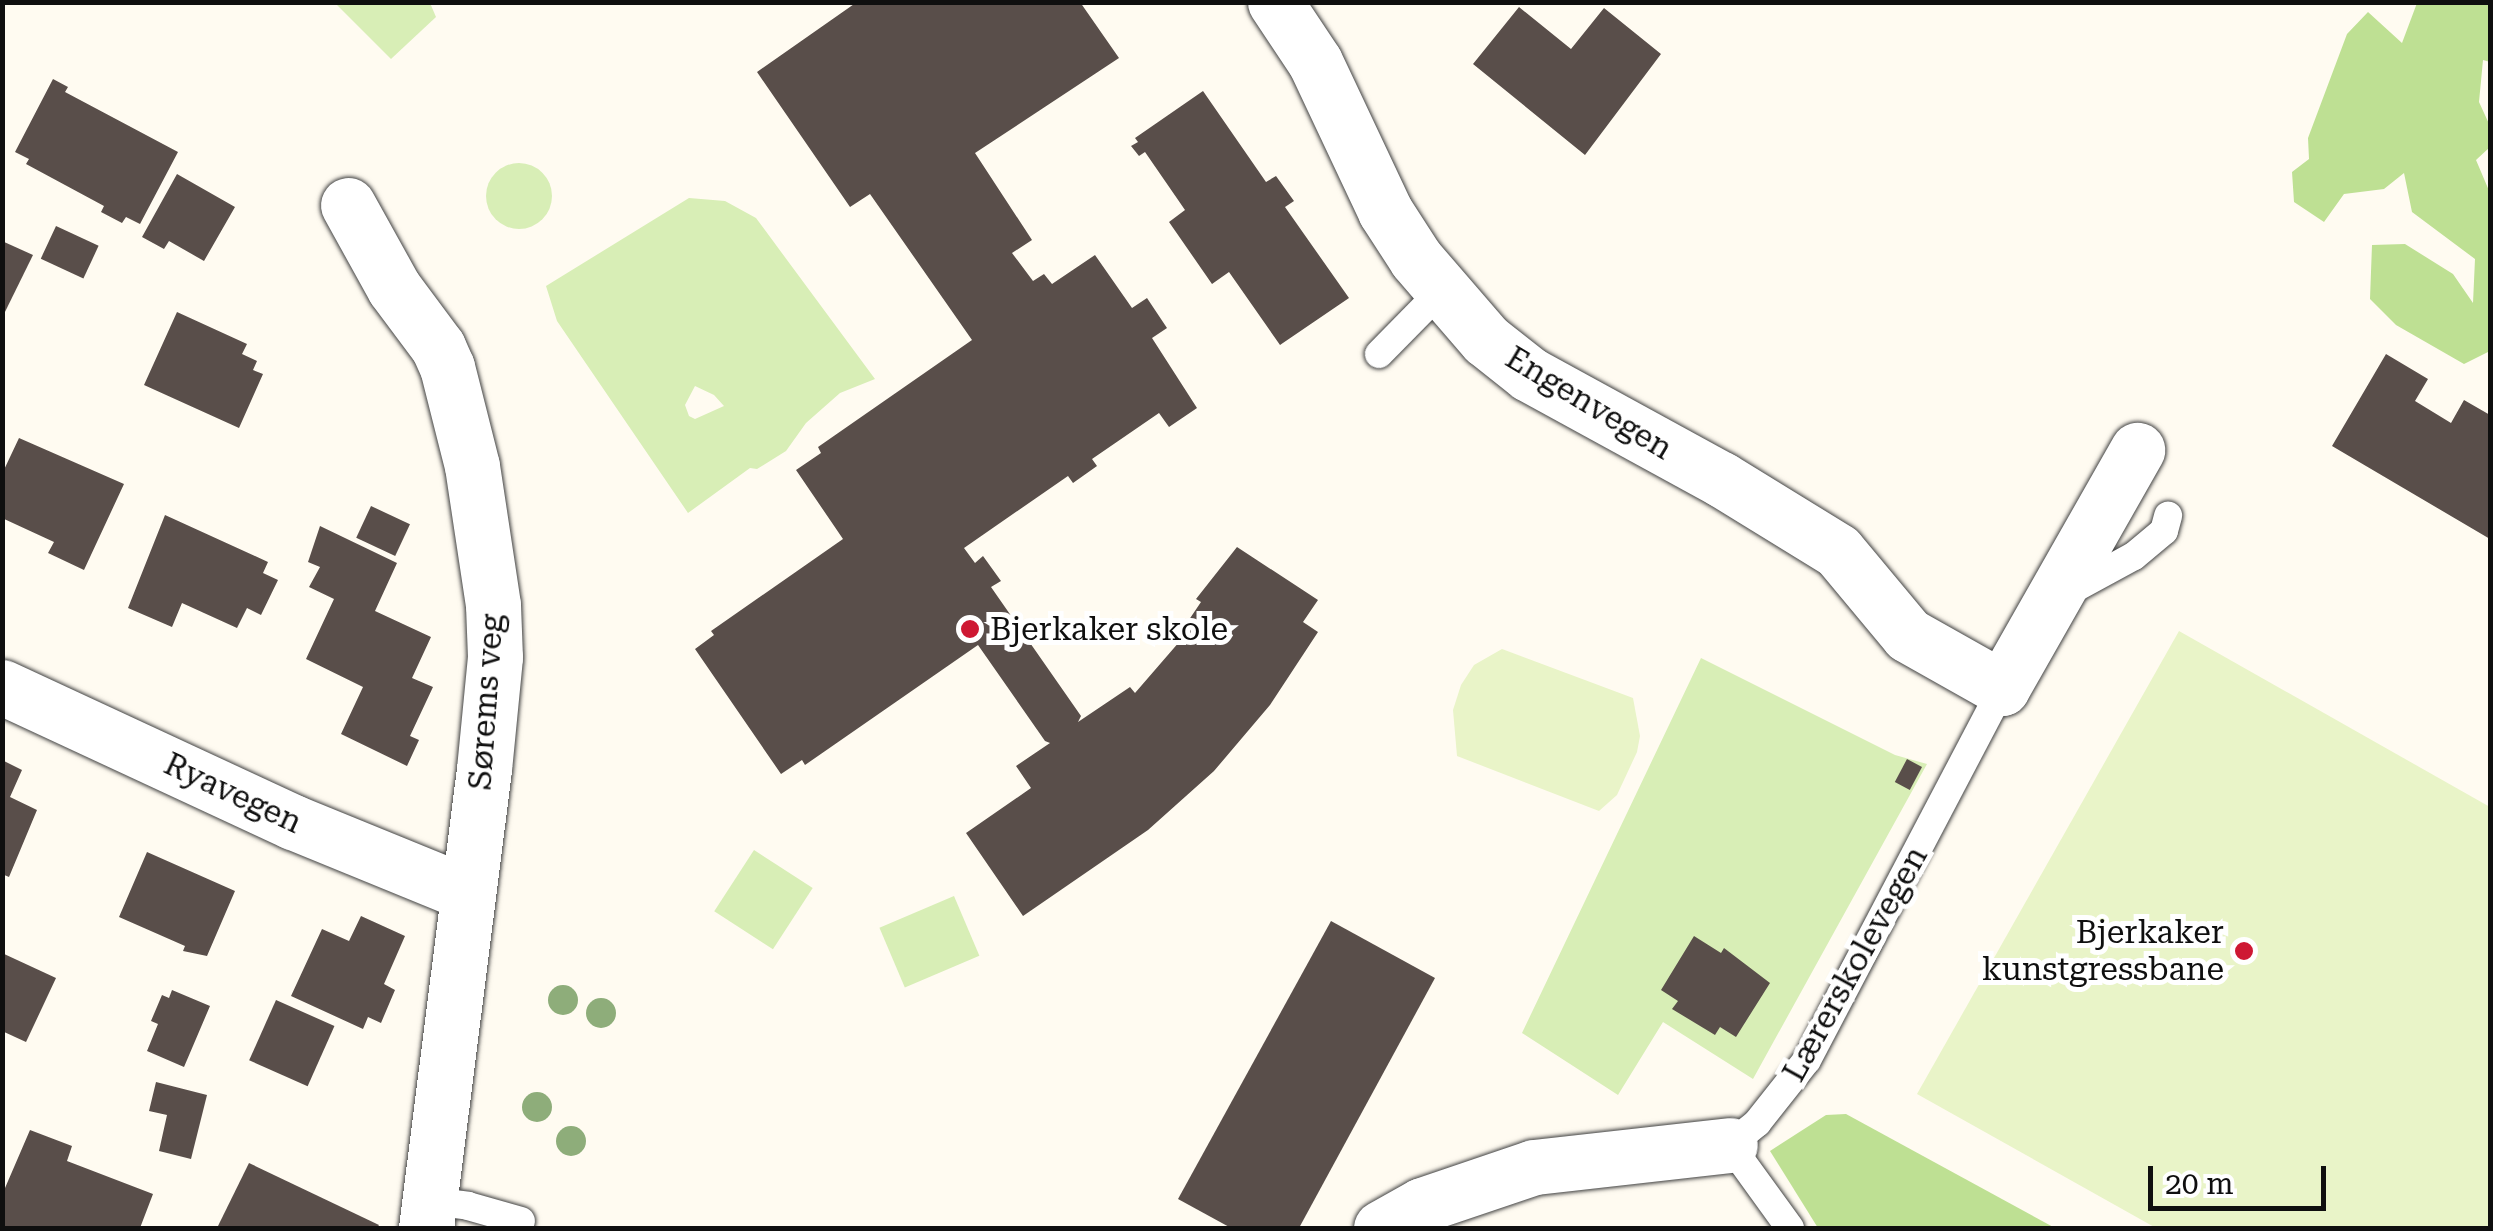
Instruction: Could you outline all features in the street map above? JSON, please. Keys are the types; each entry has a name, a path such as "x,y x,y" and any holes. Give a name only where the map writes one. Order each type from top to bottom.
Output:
{"street":[{"name":"Engenvegen","path":"1287,7 1386,211 1442,290 1486,340 1528,374 1721,479 1838,551 1908,635 2002,688"},
{"name":"Sørems veg","path":"348,205 394,288 438,348 447,367 467,440 490,573 495,657 428,1215"},
{"name":"Lærerskolevegen","path":"2002,688 2137,450"},
{"name":"Ryavegen","path":"2,686 293,822 468,893"},
{"path":"1381,1228 1422,1204 1534,1167 1730,1145"}],"lane":[{"path":"1379,354 1442,290"},
{"path":"2052,600 2134,556 2164,531 2168,516"},
{"name":"Lærerskolevegen","path":"1730,1145 1758,1123 1807,1060 2002,688"},
{"path":"1730,1145 1790,1228"},
{"path":"428,1215 468,1206 520,1221"}],"green space":[{"path":"335,3 430,3 436,17 391,59"},
{"path":"2417,3 2490,3 2490,62 2483,60 2479,102 2490,126 2490,147 2476,160 2490,193 2490,351 2464,364 2396,325 2370,299 2372,245 2405,244 2453,274 2473,303 2475,259 2412,212 2404,173 2384,189 2344,194 2324,222 2294,202 2292,172 2309,159 2308,138 2347,34 2368,12 2402,43"},
{"path":"519,163 542,173 552,196 542,219 519,229 496,219 486,196 496,173"},
{"path":"689,198 725,201 756,218 875,379 840,393 806,423 786,451 757,469 750,468 688,513 557,321 546,286","holes":["695,386 714,395 724,406 695,419 689,416 685,405"]},
{"name":"Bjerkaker kunstgressbane","path":"2179,631 2490,807 2490,1228 2156,1228 1917,1094"},
{"path":"1502,649 1633,698 1640,736 1637,752 1617,795 1599,811 1457,756 1453,710 1461,685 1474,665"},
{"path":"1701,658 1895,755 1927,764 1753,1079 1663,1022 1618,1095 1522,1033"},
{"path":"754,850 813,888 773,949 714,911"},
{"path":"954,896 979,956 905,987 879,928"},
{"path":"1846,1114 2055,1228 1818,1228 1770,1151 1826,1115"}],"building":[{"path":"857,2 1080,2 1119,58 975,153 1032,240 1012,253 1033,281 1044,274 1052,284 1095,255 1132,308 1147,298 1167,328 1152,338 1197,408 1169,427 1159,413 1092,459 1097,466 1073,483 1068,476 964,548 975,563 983,556 1001,581 991,587 1081,716 1078,722 1130,687 1135,693 1180,641 1176,639 1201,602 1196,599 1237,547 1318,600 1303,622 1318,632 1270,705 1214,771 1148,830 1023,916 966,833 1031,788 1016,766 1050,743 978,645 805,765 802,760 781,774 695,649 714,635 711,631 843,539 796,470 821,453 818,447 972,340 870,194 850,207 757,72"},
{"path":"1519,7 1571,49 1604,8 1661,54 1585,155 1473,64"},
{"path":"53,79 68,87 65,92 178,152 140,224 126,217 122,223 101,212 104,206 26,164 29,159 15,152"},
{"path":"1203,91 1266,182 1276,176 1294,201 1285,207 1349,298 1280,345 1229,272 1212,284 1169,222 1185,210 1145,152 1139,156 1131,146 1138,142 1135,138"},
{"path":"177,174 235,207 204,261 169,241 164,249 142,237"},
{"path":"56,226 99,246 83,278 41,259"},
{"path":"2,241 33,255 2,318"},
{"path":"177,312 247,344 242,354 257,361 253,370 263,374 239,428 144,385"},
{"path":"2386,354 2428,379 2415,401 2451,423 2464,400 2490,415 2490,539 2332,446"},
{"path":"19,438 124,484 84,570 48,553 54,542 2,518 2,474"},
{"path":"371,506 410,524 395,556 356,538"},
{"path":"165,515 268,562 263,573 278,580 261,615 247,608 237,628 182,603 172,627 128,608"},
{"path":"320,526 397,563 375,611 431,637 412,678 433,687 410,736 419,740 407,766 341,734 363,687 306,659 334,599 309,587 320,567 308,562"},
{"path":"1907,759 1922,767 1910,790 1895,782"},
{"path":"2,760 22,770 10,797 37,810 9,877 2,874"},
{"path":"147,852 235,891 207,956 183,951 185,946 119,917"},
{"path":"361,916 405,936 384,984 395,990 381,1023 368,1017 363,1029 291,996 322,929 349,941"},
{"path":"1331,921 1435,978 1299,1228 1231,1228 1178,1199"},
{"path":"1694,936 1721,953 1724,948 1770,983 1736,1037 1720,1027 1715,1035 1672,1009 1678,1001 1661,990"},
{"path":"2,953 56,978 26,1042 2,1031"},
{"path":"172,990 210,1006 184,1067 147,1051 158,1024 151,1021 162,995 169,998"},
{"path":"276,1000 334,1026 308,1086 249,1060"},
{"path":"156,1082 207,1095 191,1159 159,1151 167,1115 149,1111"},
{"path":"30,1130 72,1146 67,1161 153,1194 140,1228 2,1228 2,1195"},
{"path":"249,1163 379,1225 217,1228"}],"place":[{"name":"Bjerkaker skole","path":"970,629"},
{"name":"Bjerkaker kunstgressbane","path":"2244,951"}]}
